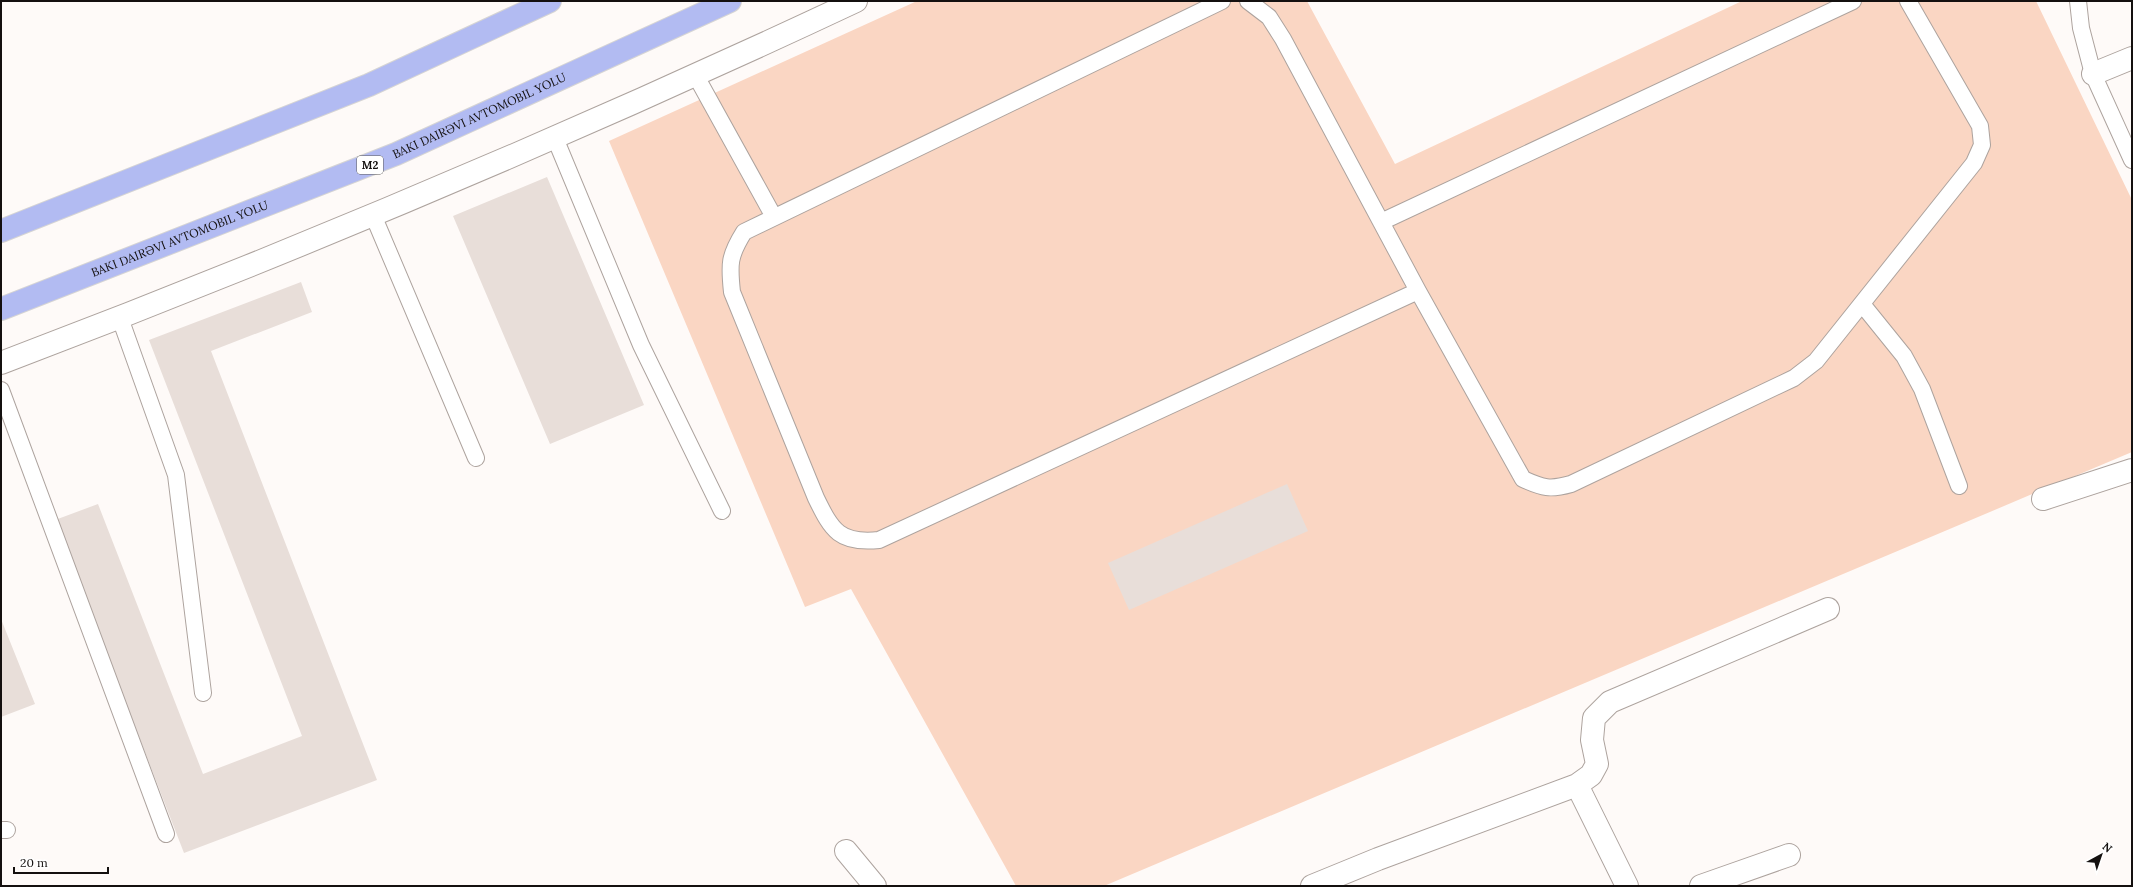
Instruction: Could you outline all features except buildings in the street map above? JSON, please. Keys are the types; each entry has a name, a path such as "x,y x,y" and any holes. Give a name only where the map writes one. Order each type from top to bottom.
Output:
{"highway":[{"path":"1,231 369,85 550,1"},
{"name":"M2","path":"1,309 396,154 730,1"}],"street":[{"path":"1,363 120,318 374,214 554,138 696,76 856,1"},
{"path":"2093,74 2132,58"},
{"path":"2043,499 2132,470"},
{"path":"1312,886 1378,858 1577,785 1591,775 1597,764 1592,740 1594,718 1610,702 1828,609"},
{"path":"1577,785 1627,886"},
{"path":"846,851 875,886"},
{"path":"1701,886 1789,855"}],"lane":[{"path":"1222,1 744,232 734,249 729,267 732,292 813,491 828,522 842,536 859,542 879,540 1418,291"},
{"path":"1248,1 1269,17 1283,40 1418,291 1523,479 1540,487 1555,488 1571,484 1794,378 1816,361 1974,163 1982,145 1980,126 1908,1"},
{"path":"1381,222 1853,1"},
{"path":"2078,1 2081,28 2093,74 2132,160"},
{"path":"696,76 774,217"},
{"path":"554,138 641,345 722,511"},
{"path":"374,214 476,458"},
{"path":"1862,304 1904,356 1922,389 1959,486"},
{"path":"120,318 176,475 203,693"},
{"path":"1,390 166,834"}],"shaded area":[{"path":"917,1 1307,1 1395,164 1742,1 2036,1 2132,200 2132,452 1104,886 1016,886 851,589 805,607 609,141"}]}
